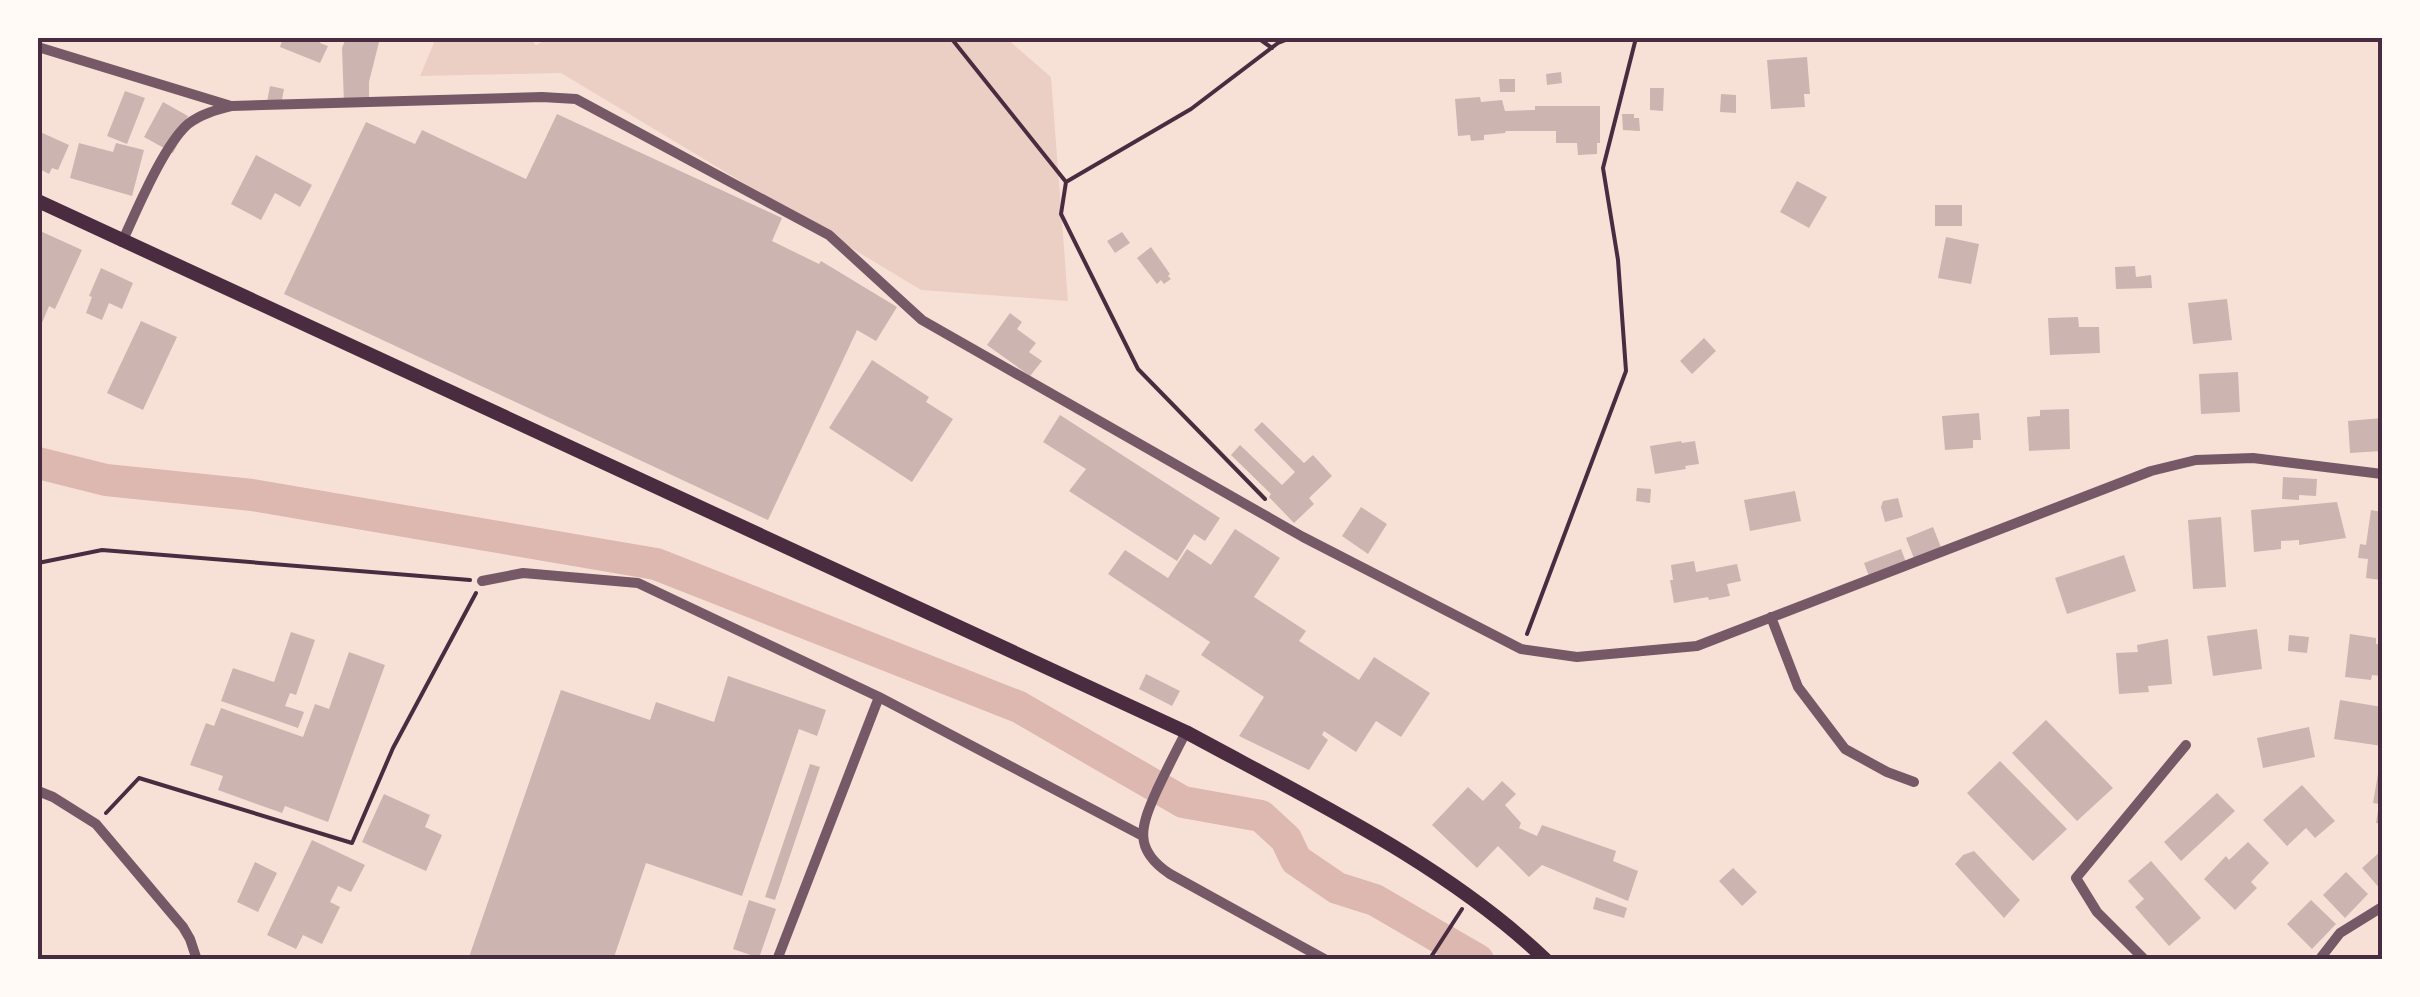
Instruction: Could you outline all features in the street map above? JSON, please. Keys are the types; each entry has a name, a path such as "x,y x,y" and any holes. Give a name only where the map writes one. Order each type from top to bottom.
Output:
{"main road":[{"path":"38,201 1186,732 1348,820 1470,896 1546,960"}],"street":[{"path":"38,47 232,106"},
{"path":"122,242 163,158 187,125 207,112 232,106 542,96 576,99 830,235 922,320 1303,537 1522,649 1577,657 1697,646 2151,471 2196,460 2254,458 2382,474"},
{"path":"482,581 523,572 638,582 879,697 1143,836"},
{"path":"1771,617 1798,687 1845,749 1914,782"},
{"path":"777,960 879,697"},
{"path":"1186,732 1145,818 1143,836 1151,857 1160,867 1326,960"},
{"path":"2145,960 2097,912 2076,878 2186,745"},
{"path":"38,792 96,824 182,927 197,960"},
{"path":"2319,960 2340,933 2382,908"}],"path":[{"path":"951,38 1066,182 1061,214 1138,368 1276,509"},
{"path":"1258,38 1272,48"},
{"path":"1066,182 1191,110 1291,38"},
{"path":"1522,649 1626,371 1618,260 1602,168 1636,38"},
{"path":"38,563 102,550 482,581 393,748 352,843 139,778 96,824"},
{"path":"1430,960 1470,896"}],"shaded area":[{"path":"436,38 529,38 536,45 550,38 1006,38 1051,77 1068,301 921,290 561,73 420,76"}],"building":[{"path":"283,38 322,38 320,43 328,46 320,63 280,47"},
{"path":"346,38 380,38 369,82 369,102 344,103 342,48"},
{"path":"1807,57 1810,94 1804,94 1805,107 1771,109 1767,60"},
{"path":"1561,72 1562,83 1547,85 1546,74"},
{"path":"1499,79 1515,79 1515,92 1500,92"},
{"path":"270,86 284,89 281,105 267,102"},
{"path":"1650,88 1664,88 1663,111 1650,110"},
{"path":"125,91 145,98 127,144 107,136"},
{"path":"1721,94 1736,95 1736,113 1720,112"},
{"path":"1480,97 1481,102 1502,100 1505,111 1535,110 1535,106 1600,106 1597,154 1578,155 1577,143 1556,143 1556,131 1506,131 1471,141 1470,135 1458,136 1455,99"},
{"path":"163,102 188,116 184,123 188,125 173,153 144,137"},
{"path":"557,114 782,218 772,241 819,264 821,261 897,307 876,341 857,330 768,520 284,294 366,122 415,144 422,130 526,179"},
{"path":"1622,114 1639,118 1640,131 1623,130"},
{"path":"38,131 69,145 58,170 52,168 49,174 38,168"},
{"path":"79,143 113,152 116,143 144,150 132,196 70,178"},
{"path":"256,155 312,185 300,207 275,193 261,220 231,204"},
{"path":"1797,181 1827,197 1809,228 1780,212"},
{"path":"1935,205 1962,205 1962,226 1935,226"},
{"path":"38,230 82,250 55,309 49,306 42,323 38,321"},
{"path":"1122,232 1130,243 1115,253 1107,241"},
{"path":"1946,237 1979,244 1971,284 1938,278"},
{"path":"1151,247 1170,274 1171,279 1164,284 1161,280 1157,284 1137,258"},
{"path":"2135,266 2136,277 2151,275 2152,288 2116,289 2115,267"},
{"path":"101,268 133,283 122,309 109,303 102,320 86,313"},
{"path":"2227,299 2232,340 2193,344 2188,303"},
{"path":"1010,313 1022,322 1017,329 1036,343 1029,352 1042,361 1030,376 987,345"},
{"path":"2078,317 2079,327 2099,327 2100,353 2050,355 2048,318"},
{"path":"141,321 177,337 143,410 107,393"},
{"path":"1704,338 1716,351 1692,374 1680,361"},
{"path":"872,360 929,397 926,402 953,419 912,482 829,428"},
{"path":"2238,372 2240,412 2201,414 2199,374"},
{"path":"2069,409 2070,449 2029,451 2027,417 2040,416 2040,410"},
{"path":"1979,413 1981,440 1973,440 1973,448 1945,450 1942,416"},
{"path":"1060,415 1220,518 1205,541 1194,534 1177,561 1069,491 1086,469 1043,442"},
{"path":"2382,418 2382,451 2350,453 2348,421"},
{"path":"1262,422 1304,463 1313,455 1332,476 1309,498 1314,504 1294,523 1231,455 1240,445 1282,485 1295,472 1254,430"},
{"path":"1695,441 1699,464 1655,474 1650,446"},
{"path":"2283,477 2317,479 2316,496 2282,499"},
{"path":"1637,488 1651,489 1650,503 1636,501"},
{"path":"1795,491 1801,521 1750,531 1744,500"},
{"path":"1898,498 1903,517 1885,522 1883,501"},
{"path":"2337,502 2346,538 2299,545 2299,540 2281,541 2281,549 2254,552 2251,510"},
{"path":"1361,507 1387,524 1368,554 1342,536"},
{"path":"2371,510 2382,512 2381,580 2366,578 2368,559 2358,558 2360,544 2366,545"},
{"path":"2221,517 2226,587 2193,589 2188,520"},
{"path":"1933,527 1942,550 1915,561 1906,538"},
{"path":"1235,529 1280,558 1254,597 1306,631 1299,641 1359,680 1374,657 1430,693 1401,737 1376,721 1356,752 1324,731 1322,735 1328,740 1309,770 1239,736 1264,697 1201,655 1210,642 1108,574 1125,550 1168,578 1187,549 1211,565"},
{"path":"1901,549 1907,565 1870,579 1864,563"},
{"path":"2124,555 2136,591 2067,614 2055,578"},
{"path":"1694,561 1696,572 1737,564 1741,581 1727,584 1730,596 1674,603 1671,565"},
{"path":"2257,629 2262,669 2213,676 2207,636"},
{"path":"291,632 315,640 296,695 290,693 285,706 304,712 298,728 221,701 233,668 274,682"},
{"path":"2350,634 2376,638 2376,644 2382,645 2382,676 2372,675 2371,680 2345,677"},
{"path":"2289,635 2309,637 2307,653 2288,651"},
{"path":"2168,639 2172,684 2148,686 2149,692 2119,694 2116,653 2138,652 2137,645"},
{"path":"349,652 385,665 328,822 285,806 282,813 218,790 223,776 190,765 206,723 214,726 221,708 303,737 315,704 329,709"},
{"path":"1146,674 1180,691 1172,706 1139,689"},
{"path":"728,676 826,710 817,736 799,729 742,896 646,863 613,960 468,960 561,690 650,720 656,702 714,722"},
{"path":"2340,700 2382,707 2382,746 2334,739"},
{"path":"2046,720 2113,788 2077,821 2012,753"},
{"path":"2309,727 2315,757 2263,768 2257,738"},
{"path":"2000,761 2067,829 2033,861 1967,793"},
{"path":"810,764 820,767 775,900 765,897"},
{"path":"2378,774 2382,775 2382,824 2376,823 2379,804 2373,803"},
{"path":"1502,781 1516,794 1505,805 1521,823 1519,828 1537,836 1542,825 1616,851 1613,861 1638,871 1628,901 1542,865 1529,877 1498,846 1477,868 1432,825 1468,787 1483,801"},
{"path":"2302,785 2335,821 2315,838 2306,828 2287,846 2263,820"},
{"path":"2217,793 2235,811 2181,861 2164,842"},
{"path":"384,794 430,815 425,827 442,835 426,871 362,842"},
{"path":"312,840 365,865 351,892 338,886 330,902 340,907 322,944 303,935 296,949 267,935"},
{"path":"2248,842 2269,863 2251,882 2257,888 2235,910 2204,879 2226,856 2229,860"},
{"path":"2382,850 2382,891 2362,868"},
{"path":"1974,851 2020,900 2004,918 1955,864"},
{"path":"2151,861 2201,918 2169,946 2135,907 2144,899 2128,881"},
{"path":"255,862 277,873 258,912 237,902"},
{"path":"1733,868 1757,892 1742,906 1719,881"},
{"path":"2346,872 2368,894 2345,918 2323,895"},
{"path":"1596,897 1627,908 1624,918 1593,909"},
{"path":"749,900 776,909 759,958 733,949"},
{"path":"2311,900 2336,924 2312,949 2287,924"}],"waterway":[{"path":"38,463 106,480 252,495 656,564 1019,707 1183,802 1261,816 1286,839 1296,860 1337,888 1375,900 1478,960"}]}
